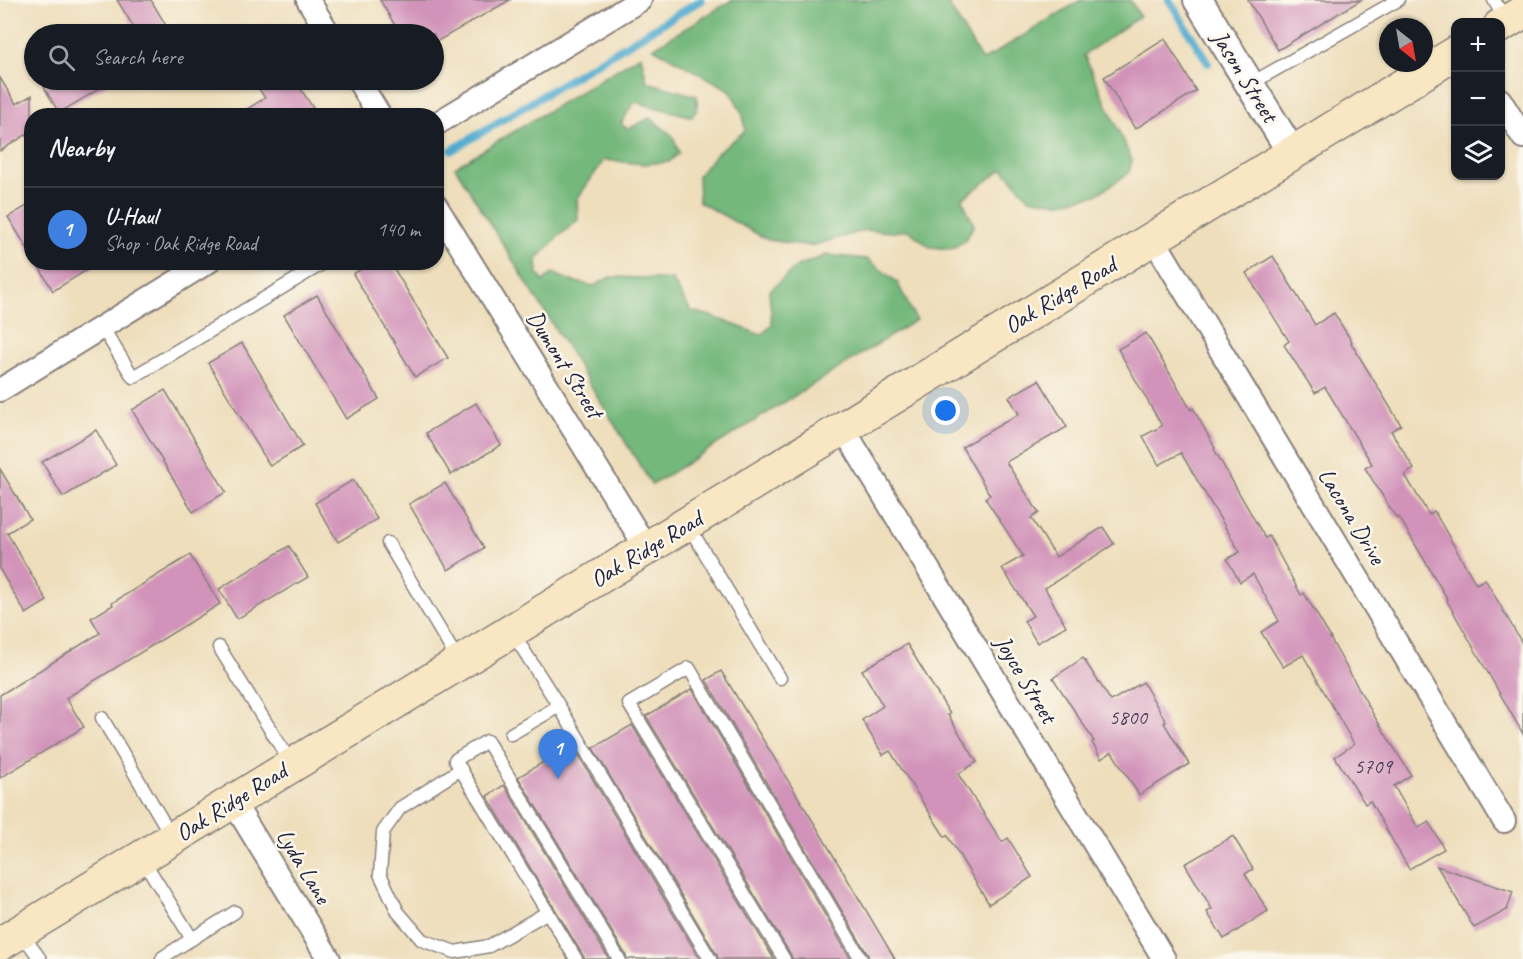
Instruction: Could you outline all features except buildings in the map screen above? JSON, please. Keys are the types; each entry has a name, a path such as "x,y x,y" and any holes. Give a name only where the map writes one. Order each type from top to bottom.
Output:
{"main road":[{"name":"Oak Ridge Road","path":"10,937 1451,55"}],"street":[{"path":"308,0 323,24"},
{"path":"444,119 640,0"},
{"name":"Jason Street","path":"1198,0 1292,153"},
{"path":"364,90 375,108"},
{"path":"1505,108 1523,137"},
{"name":"Dumont Street","path":"444,219 647,549"},
{"name":"Lacona Drive","path":"1154,238 1504,821"},
{"path":"0,390 195,270"},
{"name":"Joyce Street","path":"843,428 1164,959"},
{"name":"Lyda Lane","path":"232,800 329,959"}],"lane":[{"path":"1250,84 1398,0"},
{"path":"102,327 133,377 312,270"},
{"path":"687,524 780,678"},
{"path":"388,543 460,663"},
{"path":"512,631 560,706 710,959"},
{"path":"219,647 291,764"},
{"path":"784,959 628,704 689,668 861,959"},
{"path":"511,734 560,706"},
{"path":"102,718 172,838"},
{"path":"576,959 455,759 487,741 619,959"},
{"path":"461,769 400,808 383,832 380,873 398,912 422,940 455,952 489,946 548,912"},
{"path":"142,857 192,939"},
{"path":"162,959 235,912"},
{"path":"10,937 40,959"}],"green space":[{"path":"732,0 946,0 982,61 1081,0 1130,0 1140,16 1084,55 1132,160 1129,173 1096,195 1057,203 1029,198 1003,169 962,199 974,225 965,241 951,249 930,247 908,230 893,232 866,230 811,246 768,240 699,202 698,175 718,152 745,131 743,115 730,90 653,48"},
{"path":"641,55 647,82 697,96 697,109 692,117 635,102 621,124 628,129 650,118 673,136 679,153 669,162 644,164 604,160 577,199 578,220 537,259 538,274 543,281 553,273 571,281 594,286 610,277 672,280 691,311 761,335 772,325 769,291 797,266 827,255 867,259 897,282 916,320 652,485 455,167"}],"waterway":[{"path":"452,150 701,0"},
{"path":"1169,0 1208,63"}],"place":[{"name":"U-Haul","path":"558,779"}]}
